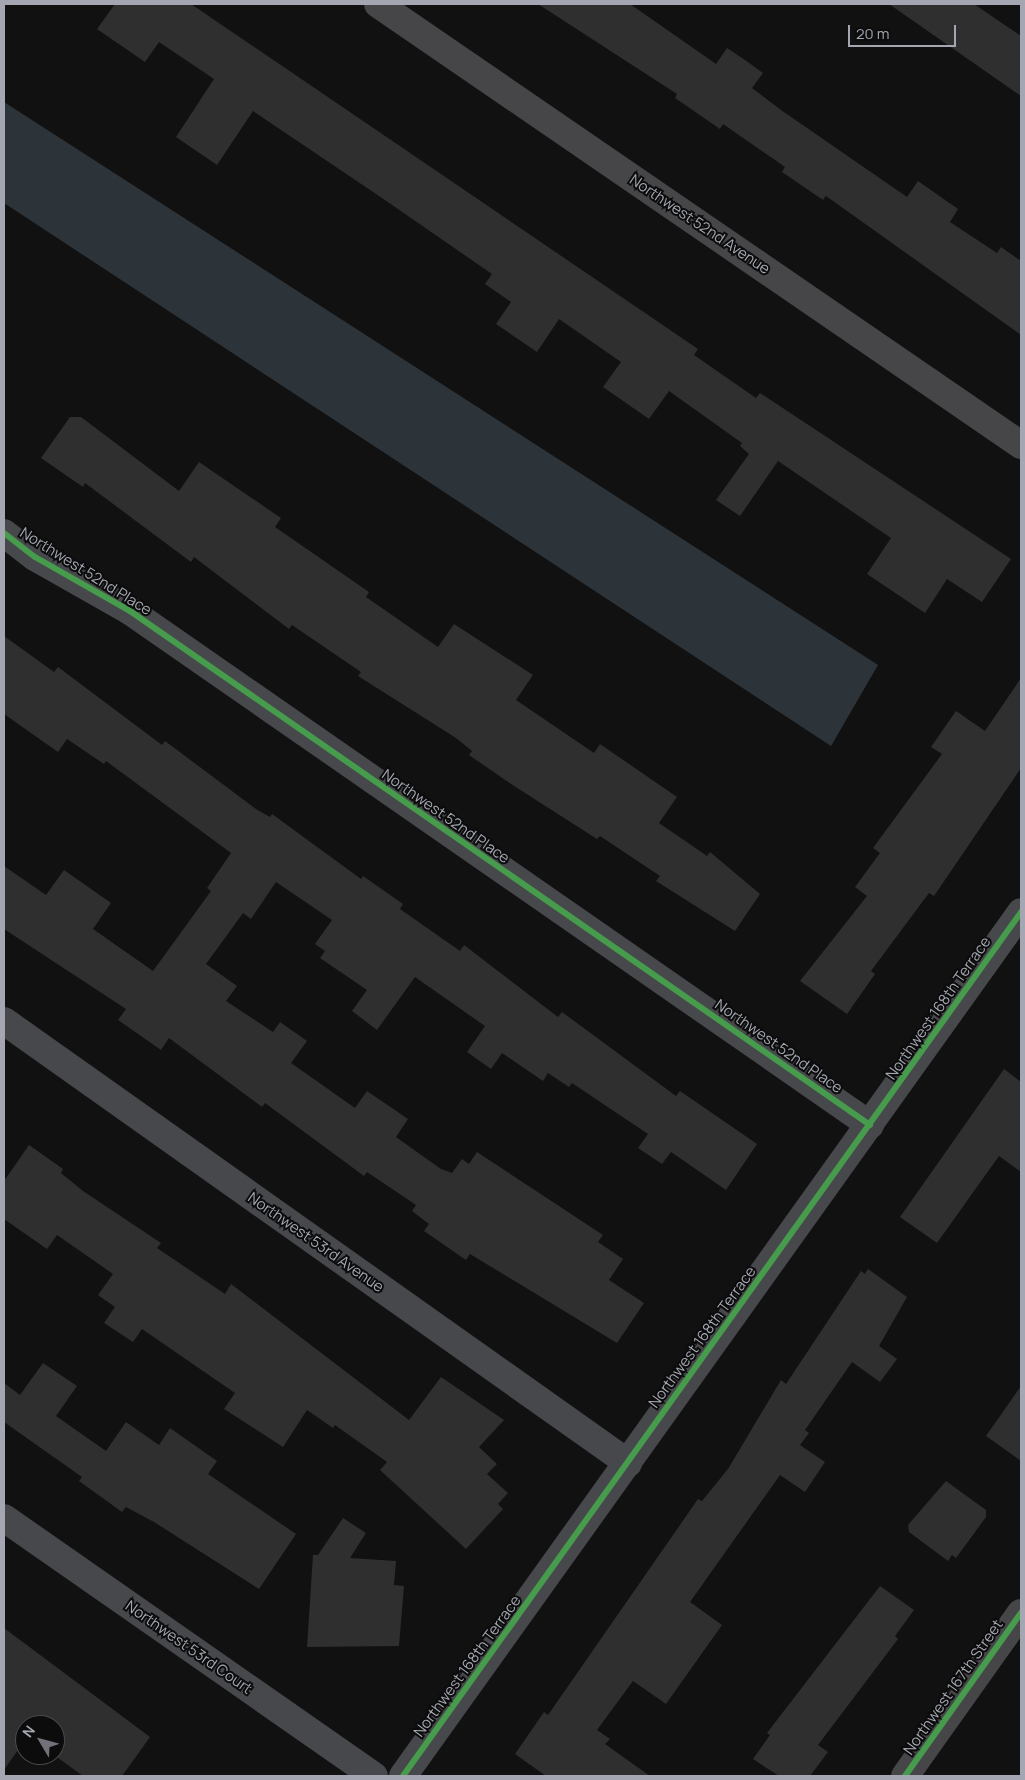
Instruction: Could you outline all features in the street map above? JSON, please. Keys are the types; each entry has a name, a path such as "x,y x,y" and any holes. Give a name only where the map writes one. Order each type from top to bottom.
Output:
{"street":[{"name":"Northwest 52nd Avenue","path":"378,4 1021,445"},
{"name":"Northwest 52nd Place","path":"4,533 36,557 130,611 870,1125"},
{"name":"Northwest 168th Terrace","path":"403,1776 1021,912"},
{"name":"Northwest 53rd Avenue","path":"4,1021 628,1463"},
{"name":"Northwest 53rd Court","path":"4,1518 374,1776"},
{"name":"Northwest 167th Street","path":"905,1776 1021,1612"}],"shaded area":[{"path":"4,102 878,665 831,746 4,203"}],"building":[{"path":"115,4 191,4 698,349 694,355 756,398 760,393 1011,559 982,602 947,579 925,613 867,574 891,538 778,461 740,516 716,500 749,454 740,446 742,443 669,391 649,419 603,387 621,362 559,319 537,352 496,324 511,302 485,284 492,274 253,111 217,165 176,137 214,79 159,42 145,62 97,29"},
{"path":"538,4 630,4 716,64 727,48 745,60 763,73 752,88 781,110 907,197 918,181 958,209 950,222 997,253 1001,247 1021,261 1021,335 826,196 823,200 782,172 785,167 723,124 720,129 675,98 677,94"},
{"path":"889,4 974,4 1021,36 1021,96"},
{"path":"70,417 81,417 179,491 199,462 281,518 275,527 369,592 366,597 438,647 454,624 533,675 516,700 594,753 600,744 677,797 659,823 707,856 710,852 760,894 735,931 656,881 660,876 600,836 597,839 511,784 469,755 472,751 456,738 358,676 361,672 292,625 289,629 194,557 191,562 85,483 83,487 41,458"},
{"path":"4,636 54,672 58,667 162,745 165,741 256,809 270,817 272,814 361,879 363,876 403,904 400,909 460,951 464,945 558,1017 562,1012 676,1096 680,1091 757,1144 726,1190 671,1152 662,1164 638,1148 648,1134 572,1083 569,1087 548,1073 543,1081 502,1053 491,1069 467,1052 485,1026 415,977 377,1030 352,1011 367,990 320,958 325,951 315,944 332,920 276,882 251,919 243,913 206,964 237,986 226,1001 273,1032 280,1022 307,1041 291,1063 355,1108 367,1091 408,1119 396,1137 441,1169 452,1173 462,1159 469,1164 477,1152 603,1235 598,1242 623,1259 609,1280 644,1303 617,1343 470,1254 466,1260 424,1231 429,1224 412,1211 416,1205 367,1172 364,1176 265,1103 262,1107 169,1038 161,1050 118,1020 126,1009 4,929 4,866 46,895 64,870 111,903 93,929 153,971 211,891 207,888 231,853 106,761 104,764 67,739 58,752 4,714"},
{"path":"1021,678 1021,768 934,896 929,893 871,971 875,974 847,1014 800,981 867,896 855,887 880,853 873,848 942,754 931,747 956,711 985,731"},
{"path":"1004,1069 1021,1082 1021,1172 999,1156 937,1243 900,1217"},
{"path":"29,1145 63,1169 61,1173 83,1191 161,1243 157,1248 225,1294 231,1284 409,1420 441,1377 504,1420 479,1447 497,1464 487,1474 508,1493 498,1504 503,1509 466,1549 380,1470 387,1462 335,1425 333,1428 307,1410 283,1447 224,1409 235,1393 142,1329 133,1342 104,1323 115,1307 98,1295 113,1274 57,1235 47,1249 4,1219 4,1181"},
{"path":"868,1269 907,1297 879,1346 897,1359 880,1382 852,1362 805,1430 809,1433 800,1445 825,1462 805,1492 780,1475 690,1602 722,1625 666,1704 633,1681 597,1730 610,1739 605,1744 650,1776 546,1776 515,1754 544,1712 548,1715 698,1499 702,1501 728,1469 781,1380 786,1384 861,1271 865,1274"},
{"path":"43,1363 77,1386 56,1416 106,1451 126,1422 159,1445 170,1428 217,1461 208,1474 296,1534 259,1589 154,1522 126,1507 122,1512 79,1481 82,1477 4,1422 4,1383 20,1395"},
{"path":"1021,1386 1021,1461 986,1436"},
{"path":"946,1481 986,1510 986,1517 956,1558 952,1555 948,1561 909,1532 908,1525"},
{"path":"343,1518 366,1533 350,1558 396,1561 394,1585 404,1586 399,1646 307,1647 313,1555 318,1555"},
{"path":"880,1586 914,1610 895,1636 898,1639 818,1745 828,1752 810,1776 779,1776 753,1759 770,1735 767,1733"},
{"path":"4,1628 150,1737 122,1776 83,1776 65,1763 65,1715 15,1715 15,1754 4,1770"}],"cycle path":[{"path":"4,533 35,557 130,611 870,1125"},
{"path":"403,1776 1021,912"},
{"path":"905,1776 1021,1613"}]}
